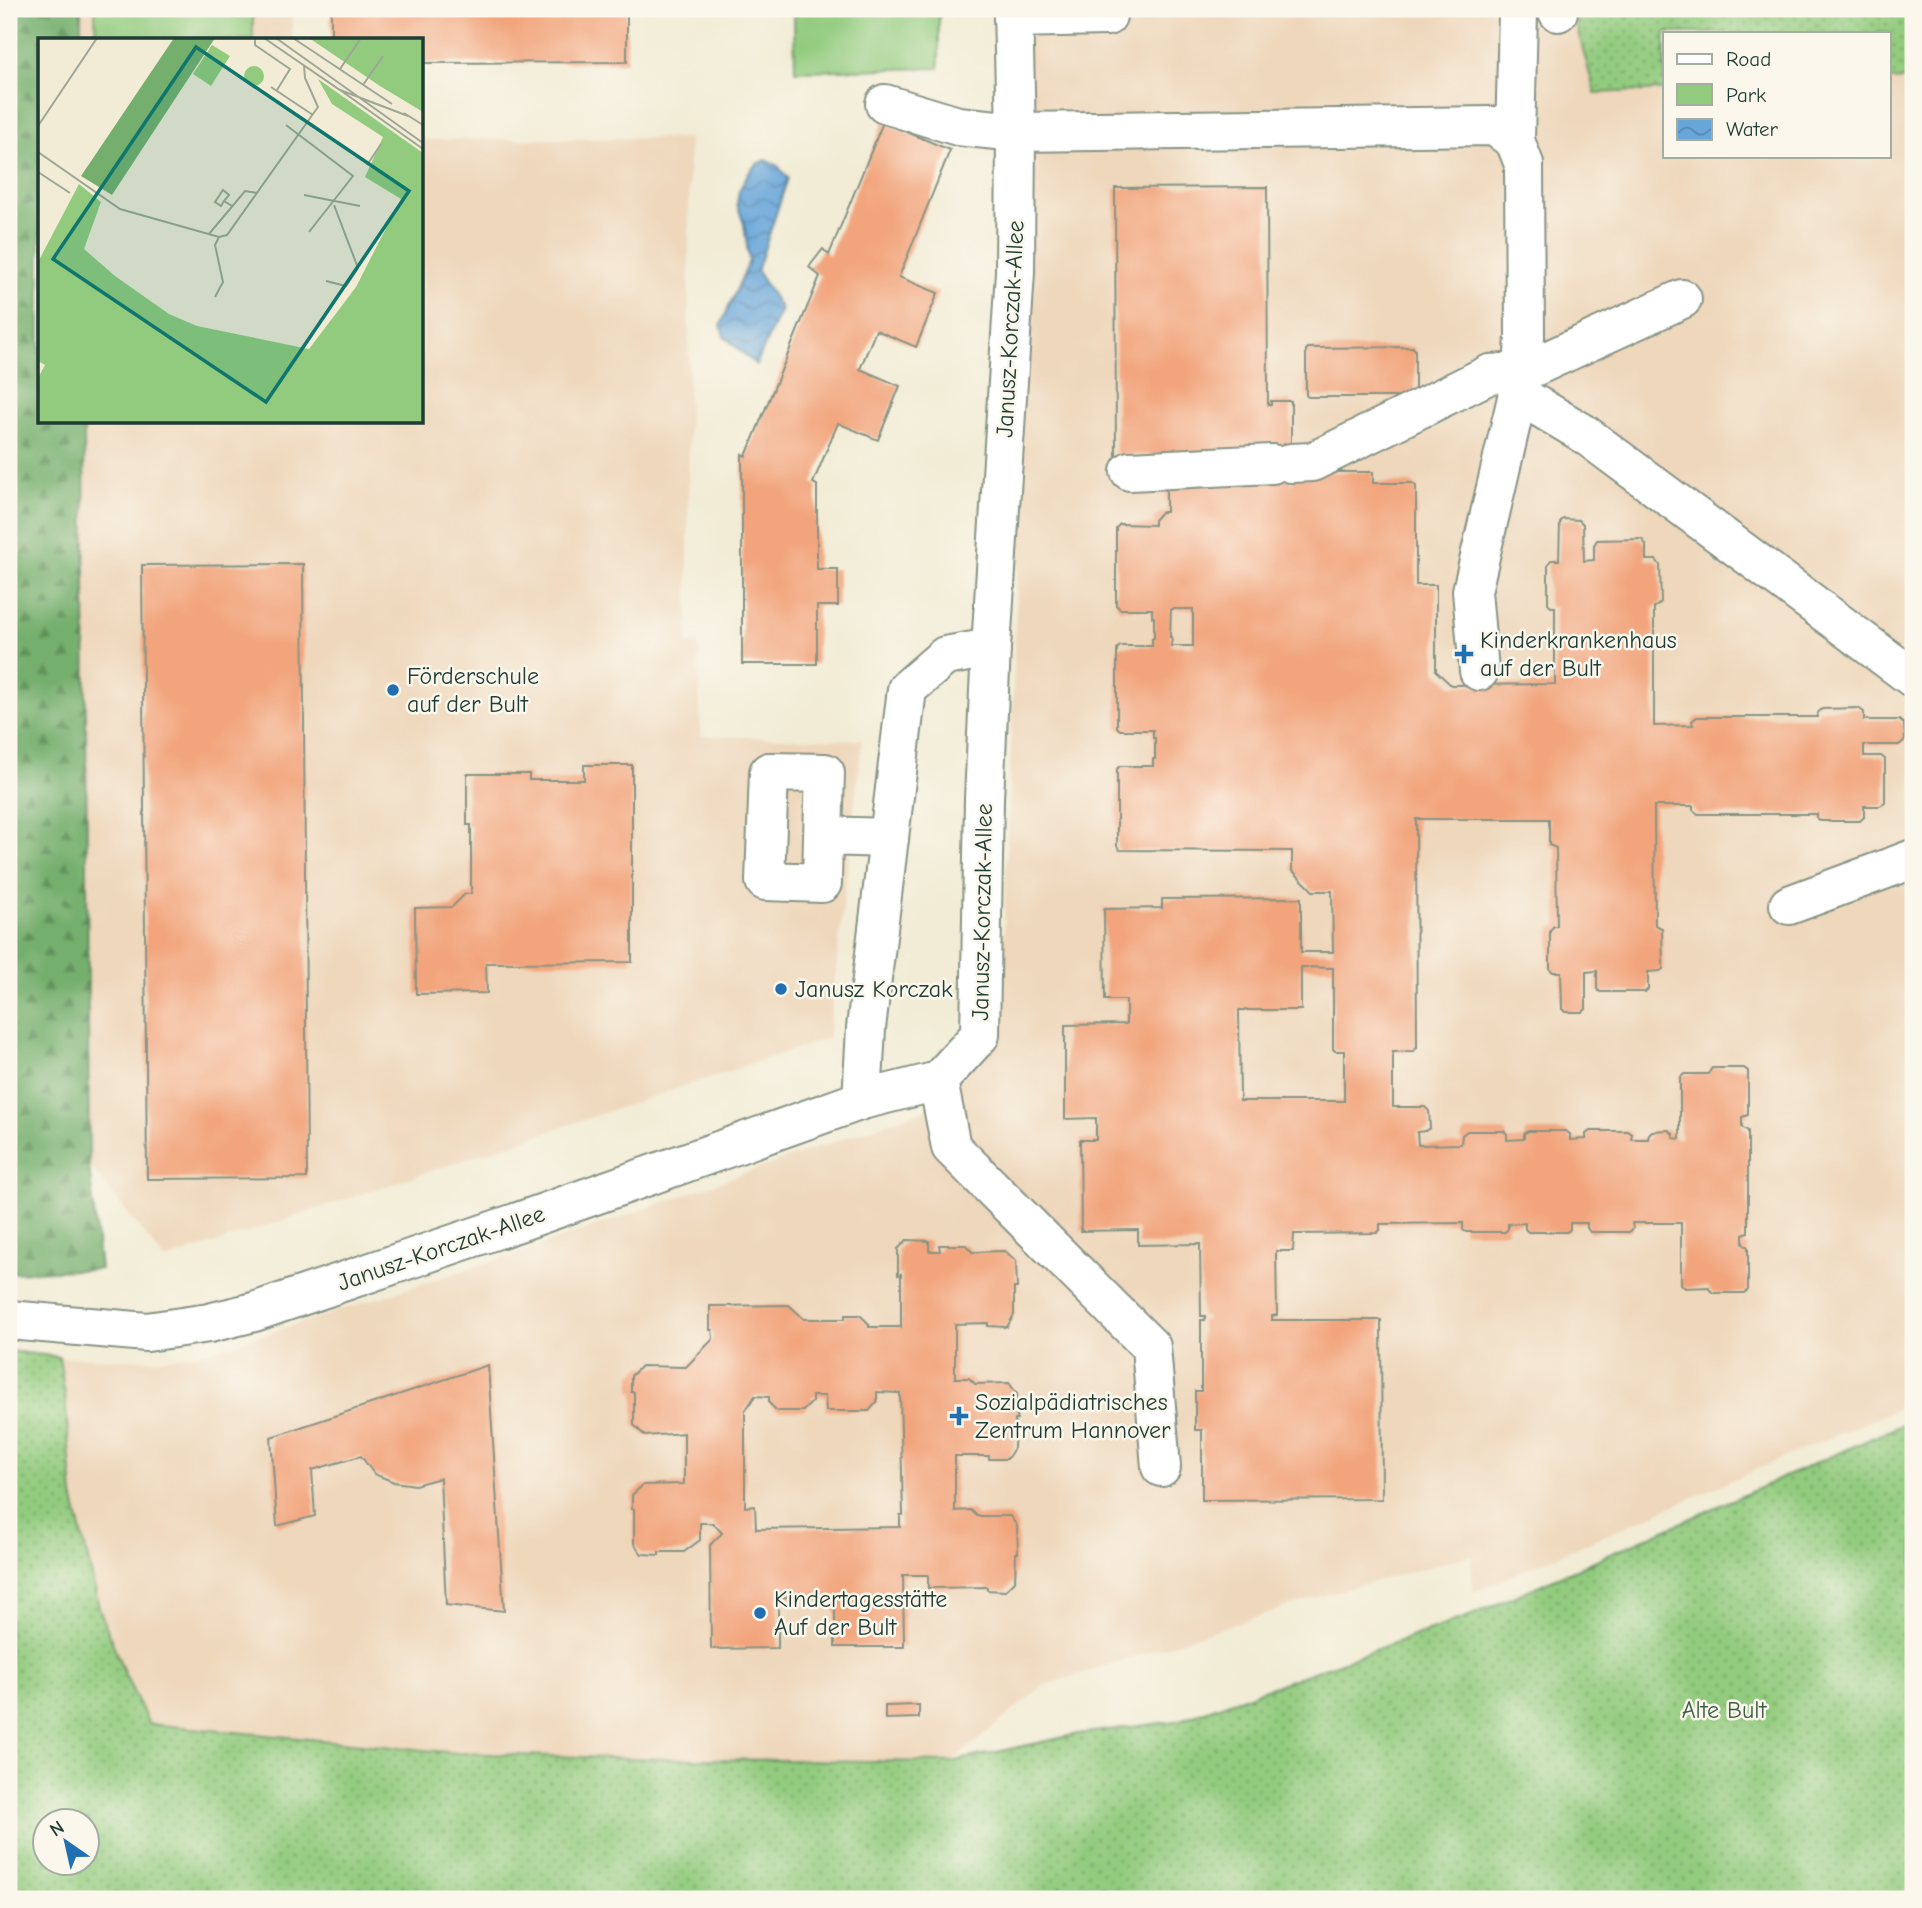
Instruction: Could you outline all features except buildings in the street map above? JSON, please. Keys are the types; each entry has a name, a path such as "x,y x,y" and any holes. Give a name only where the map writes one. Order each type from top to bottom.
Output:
{"street":[{"path":"1479,671 1472,591 1521,384 1525,336 1524,164 1515,141 1518,12"},
{"path":"1013,13 1107,16"},
{"name":"Janusz-Korczak-Allee","path":"9,1320 146,1332 209,1323 254,1312 514,1224 862,1100 939,1081 980,1035 984,799 1015,272 1013,13"},
{"path":"885,104 958,126 1016,132 1494,126 1515,141"},
{"path":"1521,384 1682,299"},
{"path":"1130,471 1312,462 1490,374 1521,384 1913,678"},
{"path":"862,1100 866,1028 907,689 944,656 991,648"},
{"path":"823,836 888,838"},
{"path":"1789,905 1913,859"},
{"path":"939,1081 951,1147 1151,1347 1161,1467"}],"shaded area":[{"path":"81,9 292,9 292,38 81,38"},
{"name":"Kinderkrankenhaus auf der Bult","path":"1024,9 1576,9 1577,28 1595,93 1663,90 1663,158 1890,158 1890,80 1910,79 1913,103 1913,1402 1473,1592 1471,1555 1314,1598 1043,1686 951,1762 611,1758 457,1753 149,1724 126,1677 100,1611 73,1496 65,1395 59,1357 154,1360 209,1352 534,1248 938,1105 1000,1036 1029,271"},
{"name":"Förderschule auf der Bult","path":"689,138 688,644 698,644 701,736 862,740 828,1038 165,1260 89,1165 84,424 424,424 424,140"}],"green space":[{"path":"9,9 81,9 81,38 38,38 38,424 84,424 89,1165 100,1269 9,1273"},
{"path":"95,9 253,9 253,38 96,38"},
{"path":"794,9 939,9 939,68 795,71"},
{"path":"1576,9 1913,9 1913,103 1910,79 1890,80 1890,32 1663,32 1663,90 1595,93 1577,28"},
{"name":"Alte Bult","path":"9,1351 59,1357 65,1395 73,1496 100,1611 126,1677 149,1724 457,1753 611,1758 951,1762 1078,1734 1177,1721 1472,1615 1913,1420 1913,1899 9,1899"}],"water":[{"path":"766,160 778,166 788,178 757,271 781,309 756,365 724,336 721,325 749,261 744,224 737,204 739,191 756,164"}],"place":[{"name":"Kinderkrankenhaus auf der Bult","path":"1464,654"},
{"name":"Förderschule auf der Bult","path":"393,690"},
{"name":"Janusz Korczak","path":"781,989"},
{"name":"Sozialpädiatrisches Zentrum Hannover","path":"959,1416"},
{"name":"Kindertagesstätte Auf der Bult","path":"760,1613"}]}
